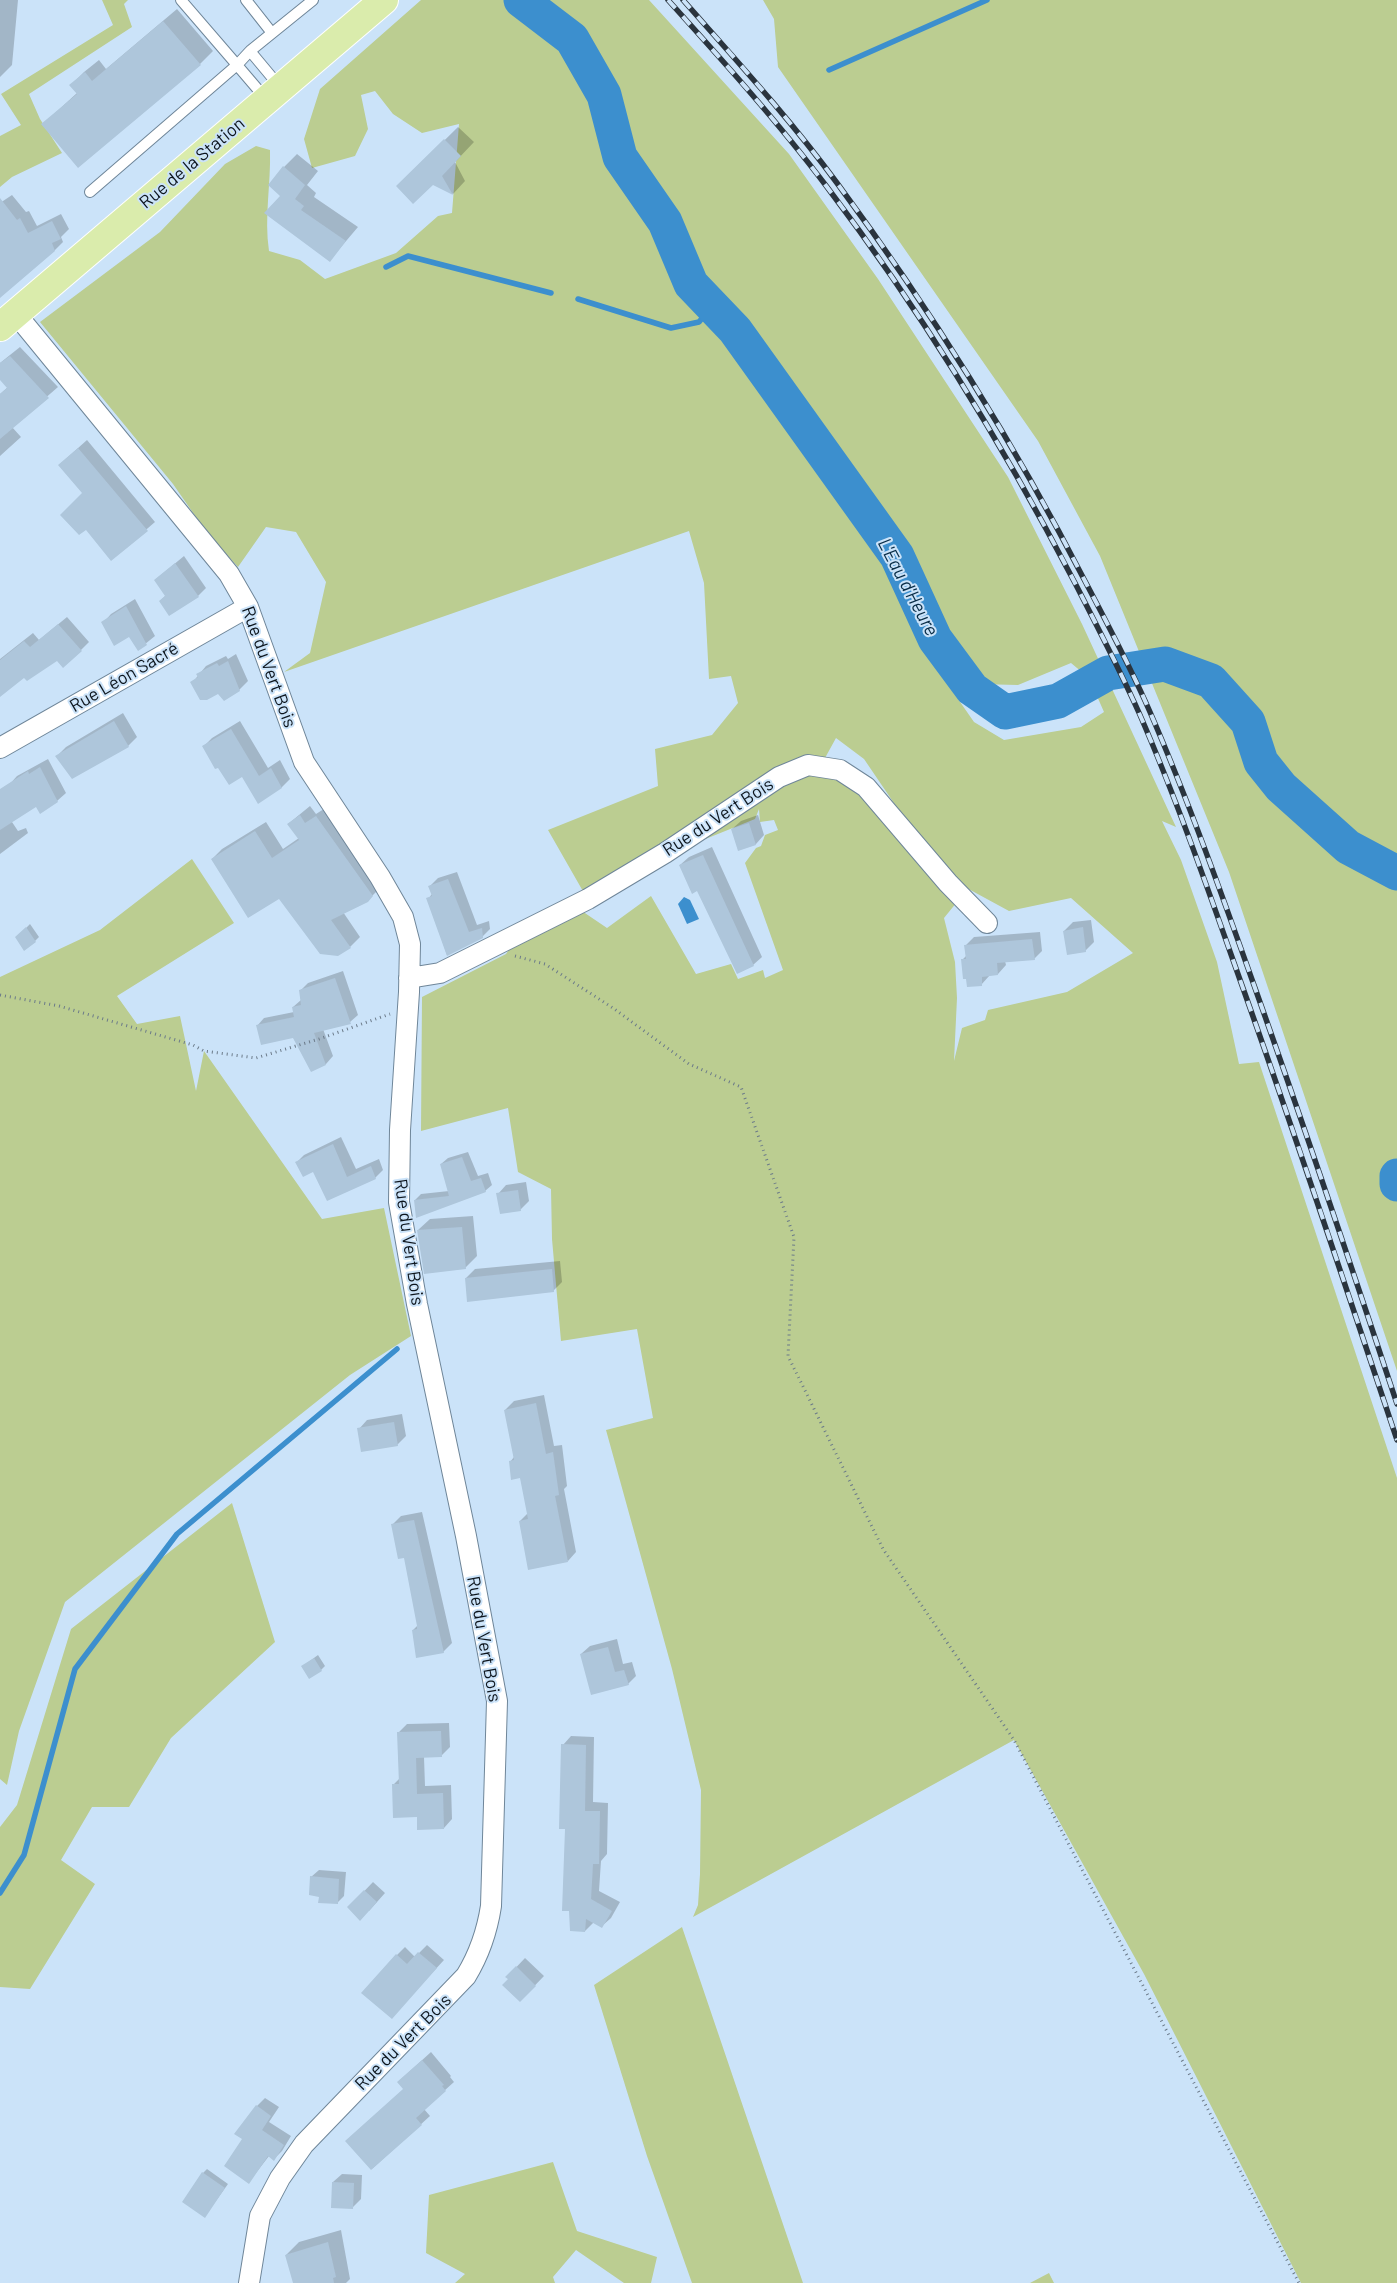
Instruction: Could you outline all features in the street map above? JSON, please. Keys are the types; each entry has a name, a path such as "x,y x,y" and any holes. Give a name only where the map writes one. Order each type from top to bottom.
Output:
{"main road":[{"name":"Rue de la Station","path":"8,320 384,0"}],"street":[{"name":"Rue du Vert Bois","path":"8,320 229,574 248,607 304,762 380,877 403,918 410,944 400,1130 399,1202 417,1304 466,1536 497,1701 491,1906 488,1928 480,1954 466,1976 304,2144 280,2178 260,2216 248,2283"},
{"name":"Rue Léon Sacré","path":"0,748 248,607"},
{"name":"Rue du Vert Bois","path":"409,978 440,973 588,899 665,853 778,778 808,765 840,770 866,787 948,883 987,923"}],"lane":[{"path":"181,0 237,65 274,94"},
{"path":"246,0 272,33"},
{"path":"90,192 237,65 250,51 313,0"},
{"path":"250,51 274,94"}],"path":[{"path":"499,945 506,954 545,964 613,1008 689,1064 741,1088 794,1237 788,1356 883,1549 1014,1740 1298,2283"},
{"path":"0,995 59,1006 193,1044 204,1050 256,1058 373,1021 408,1005"}],"green space":[{"path":"102,0 128,0 124,4 132,27 29,94 40,119 62,153 12,177 0,187 0,136 21,125 1,94 113,25"},
{"path":"421,0 649,0 789,154 878,279 1008,477 1082,624 1176,827 1162,821 1181,860 1217,962 1239,1064 1259,1062 1397,1478 1397,2283 1301,2283 1144,1974 1014,1740 693,1917 698,1905 700,1874 701,1790 672,1669 606,1430 653,1418 637,1329 561,1341 552,1239 551,1189 518,1172 508,1108 421,1131 422,997 506,954 512,945 576,907 607,928 651,896 696,974 731,964 738,979 763,970 765,978 783,970 745,863 756,848 761,846 765,835 778,830 774,820 760,822 759,809 755,819 703,840 709,829 584,893 548,830 658,786 655,749 712,735 738,703 731,676 709,679 704,583 689,531 284,672 310,653 326,582 296,532 266,527 238,567 207,533 173,484 40,322 160,232 225,164 256,146 270,150 267,226 269,251 300,260 325,279 396,253 438,216 452,213 459,124 422,133 393,114 375,91 361,95 368,129 355,156 312,168 304,139 320,89","holes":["1071,663 1089,678 1104,712 1081,727 1004,740 974,722 958,699 977,684 1018,685","836,738 864,759 900,812 963,886 1009,911 1071,898 1133,953 1067,992 988,1010 985,1020 962,1028 954,1061 957,998 955,962 944,918 957,902 864,789 847,762 825,758"]},
{"path":"763,0 1397,0 1397,1371 1229,872 1100,556 1038,441 778,67 774,19"},
{"path":"192,859 234,923 117,996 137,1024 180,1016 196,1091 204,1051 322,1219 384,1208 411,1336 350,1375 65,1602 19,1731 7,1785 0,1779 0,977 100,930"},
{"path":"232,1503 275,1642 171,1738 129,1807 92,1807 61,1860 95,1884 30,1989 0,1987 0,1827 17,1805 71,1629"},
{"path":"682,1927 803,2283 692,2283 647,2156 594,1985"},
{"path":"553,2162 577,2231 657,2257 651,2283 624,2283 576,2250 553,2277 555,2283 455,2283 465,2274 426,2253 429,2195"},
{"path":"1049,2273 1054,2283 1030,2283"}],"water":[{"path":"684,897 690,900 699,919 687,924 678,904"}],"building":[{"path":"163,21 201,65 78,168 41,124 77,94 69,85 85,72 92,81"},
{"path":"444,139 461,156 442,176 453,195 433,185 413,204 396,186"},
{"path":"283,166 305,185 295,199 304,206 301,210 346,241 330,262 264,213 280,196 268,185"},
{"path":"0,198 17,220 20,218 28,233 52,221 61,239 52,243 55,251 0,298"},
{"path":"10,356 49,398 0,439 0,394 7,388 0,380 0,363"},
{"path":"78,448 148,531 111,561 86,530 79,535 60,515 82,493 58,465"},
{"path":"175,563 199,597 169,616 159,601 165,596 154,580"},
{"path":"126,606 147,645 138,651 129,637 114,646 101,622"},
{"path":"58,624 82,651 63,668 57,661 27,681 24,678 0,697 0,660 24,641 30,647"},
{"path":"228,661 240,691 224,701 218,694 207,700 200,700 190,682 198,677 196,674 217,663 219,666"},
{"path":"114,721 129,747 72,779 55,756"},
{"path":"231,729 259,776 271,768 282,788 258,804 242,777 229,785 218,768 215,769 202,746"},
{"path":"40,767 58,802 40,814 36,807 0,830 0,789 28,771 29,774"},
{"path":"300,815 305,823 316,816 373,896 368,902 331,920 351,948 338,956 320,954 279,899 248,918 211,859 255,831 272,858 299,840 287,824"},
{"path":"749,823 756,845 738,851 731,829"},
{"path":"703,855 754,966 737,974 697,891 692,894 679,865"},
{"path":"448,879 469,932 482,928 483,938 447,956 426,898 432,896 428,886"},
{"path":"26,927 36,942 24,951 15,937"},
{"path":"1083,927 1086,952 1067,955 1063,931"},
{"path":"1032,939 1035,960 997,963 998,975 982,977 982,986 967,987 966,979 963,979 961,959 966,959 964,945"},
{"path":"335,978 351,1024 314,1033 326,1065 311,1072 293,1038 261,1045 256,1025 294,1017 292,1007 301,1005 299,990"},
{"path":"333,1144 347,1177 371,1166 376,1179 327,1201 313,1172 303,1177 295,1162"},
{"path":"462,1157 471,1181 481,1178 486,1192 416,1218 414,1200 449,1196 440,1164"},
{"path":"518,1190 521,1211 500,1214 496,1193"},
{"path":"462,1227 466,1269 424,1274 417,1230"},
{"path":"552,1269 554,1292 467,1302 465,1278"},
{"path":"536,1403 546,1454 553,1452 559,1495 555,1496 568,1562 528,1570 519,1521 528,1519 520,1478 511,1480 509,1461 514,1460 504,1410"},
{"path":"394,1422 398,1446 361,1452 357,1428"},
{"path":"414,1520 444,1653 416,1658 412,1630 417,1629 417,1626 404,1558 398,1559 391,1524"},
{"path":"608,1647 615,1672 624,1670 629,1685 591,1695 580,1654"},
{"path":"314,1658 322,1671 309,1679 301,1666"},
{"path":"441,1731 442,1757 416,1758 417,1794 443,1793 444,1829 417,1830 417,1817 393,1818 392,1784 399,1784 397,1732"},
{"path":"561,1744 586,1745 585,1811 600,1811 599,1864 593,1864 591,1899 612,1911 602,1928 586,1919 585,1932 570,1931 569,1911 562,1911 565,1829 559,1829"},
{"path":"310,1876 339,1879 338,1904 318,1903 319,1897 309,1895"},
{"path":"364,1890 377,1902 360,1921 347,1907"},
{"path":"418,1952 437,1968 392,2019 361,1993 396,1954 407,1964"},
{"path":"516,1966 536,1986 520,2002 502,1985 508,1979 505,1977"},
{"path":"422,2060 444,2085 442,2086 446,2091 416,2118 422,2125 371,2170 345,2141 403,2089 397,2082"},
{"path":"256,2105 271,2116 262,2130 284,2145 274,2161 268,2156 249,2184 224,2166 242,2139 234,2134"},
{"path":"202,2172 225,2188 205,2218 182,2202"},
{"path":"332,2182 354,2183 353,2209 331,2208"},
{"path":"328,2242 336,2277 333,2278 334,2283 293,2283 285,2255"}],"waterway":[{"name":"L'Eau d'Heure","path":"521,0 572,39 604,95 620,157 665,222 691,284 735,330 897,556 935,639 972,689 1005,712 1058,701 1108,673 1165,664 1211,681 1248,722 1261,762 1281,787 1348,847 1397,873"},
{"path":"829,70 987,0"},
{"path":"386,267 408,256 551,293"},
{"path":"578,299 671,328 699,322 712,306"},
{"name":"L'Eau d'Heure","path":"1397,1176 1397,1184"},
{"path":"0,1893 24,1855 75,1669 177,1534 397,1349"}],"railway":[{"path":"668,0 770,115 827,187 928,330 1019,480 1048,531 1100,632 1140,715 1194,852 1283,1103 1397,1440"},
{"path":"683,0 801,136 872,231 905,279 970,378 1030,479 1119,647 1143,696 1164,746 1218,884 1345,1248 1397,1404"}]}
